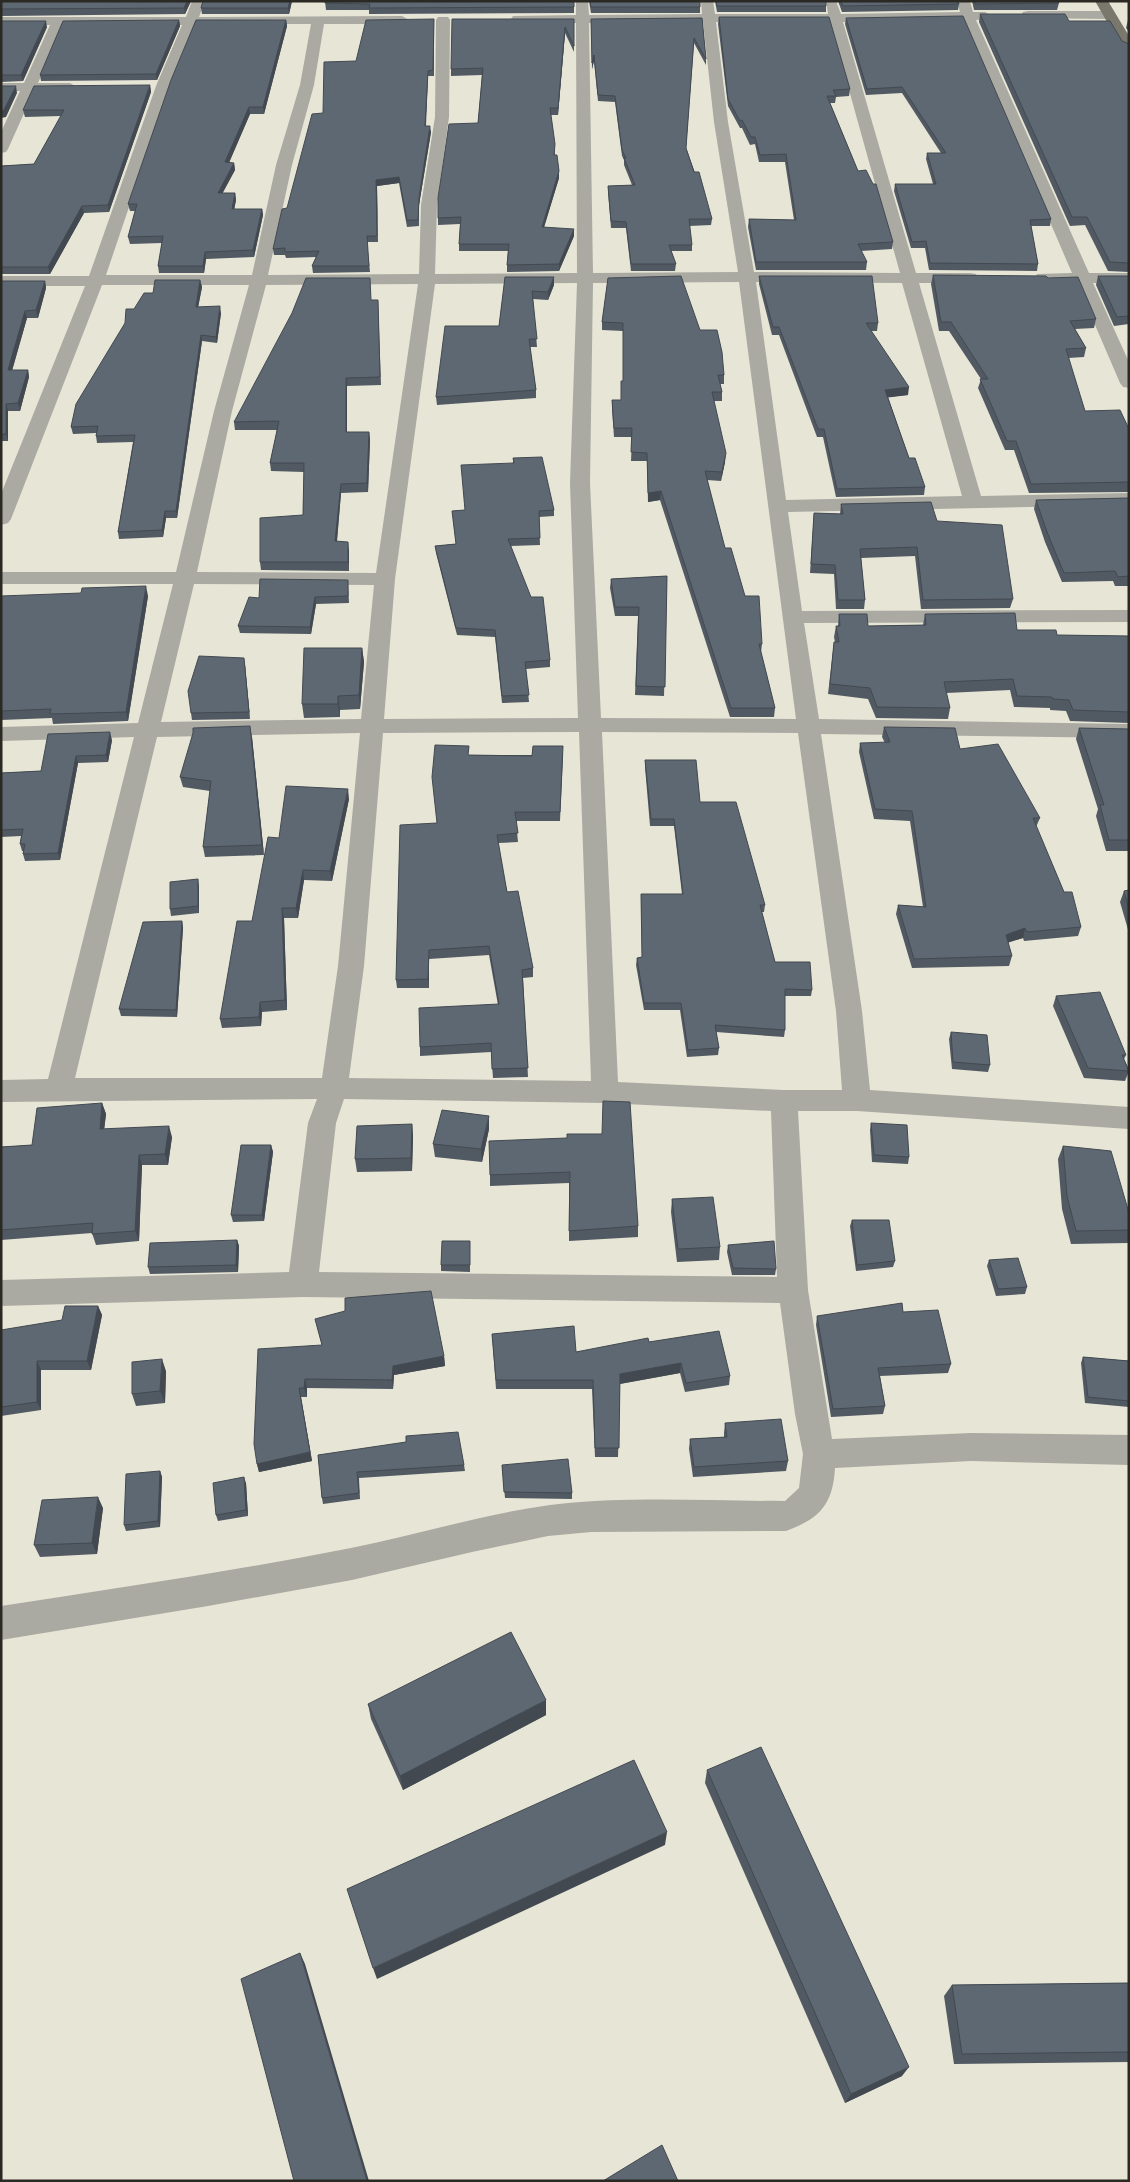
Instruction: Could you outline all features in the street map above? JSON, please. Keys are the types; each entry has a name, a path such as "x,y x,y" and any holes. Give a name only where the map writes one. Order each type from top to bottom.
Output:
{"main road":[{"path":"1100,1 1129,48"}],"street":[{"path":"1,519 95,282 163,86 199,1"},
{"path":"707,1 721,122 747,277 792,617 849,1011 858,1100"},
{"path":"831,1 973,501"},
{"path":"963,1 1129,384"},
{"path":"582,10 585,278 580,482 605,1092"},
{"path":"503,19 582,10 709,18 996,16"},
{"path":"1015,15 1129,18"},
{"path":"1,20 414,20"},
{"path":"1,149 58,20"},
{"path":"59,1088 185,578 223,411 268,245 284,165 307,84 318,20"},
{"path":"303,1284 322,1123 334,1088 351,966 385,579 427,279 429,205 442,118 443,20"},
{"path":"144,86 163,86"},
{"path":"1,87 87,87"},
{"path":"1,281 95,282 747,277 986,278"},
{"path":"1024,278 1129,278"},
{"path":"777,506 1129,499"},
{"path":"1,578 385,579"},
{"path":"792,617 1129,616"},
{"path":"1,734 372,725 808,725 1129,731"},
{"path":"1,1091 59,1088 334,1088 605,1092 784,1101 858,1100 1129,1118"},
{"path":"1,1623 199,1592 352,1564 472,1536 548,1521 591,1517 786,1516 800,1511 813,1498 818,1480 819,1454 811,1414 793,1290 784,1101"},
{"path":"1,1293 303,1284 793,1290"},
{"path":"819,1454 972,1447 1129,1450"}],"building":[{"path":"1,1 187,1 184,8 1,9"},
{"path":"203,1 290,1 288,8 201,8"},
{"path":"325,1 574,1 574,7 369,8 370,4 325,3"},
{"path":"590,1 700,1 700,7 591,7"},
{"path":"716,1 826,1 826,6 717,6"},
{"path":"841,1 958,1 959,4 843,6"},
{"path":"975,1 1058,1 1059,3 975,4"},
{"path":"980,14 1065,14 1069,21 1110,21 1122,41 1129,44 1129,263 1110,262 1087,217 1072,217"},
{"path":"963,16 1051,219 1030,220 1038,264 930,263 926,241 912,242 895,184 936,184 927,153 946,153 902,87 867,89 846,18"},
{"path":"719,17 829,17 850,89 833,90 836,96 827,96 858,171 866,170 873,184 876,184 893,242 858,244 867,262 756,262 749,219 796,220 786,154 760,155 755,137 751,137 728,99"},
{"path":"702,18 706,59 694,38 686,148 694,172 699,172 712,219 689,219 692,245 669,245 676,264 631,264 626,222 611,221 608,186 635,185 622,150 615,96 598,95 594,55 592,63 591,19"},
{"path":"434,19 433,70 428,71 425,126 430,126 419,198 418,220 407,220 399,177 376,180 377,236 367,236 369,266 312,266 319,251 285,252 285,248 273,249 282,209 287,208 312,114 323,113 324,62 356,61 366,20"},
{"path":"452,19 574,19 574,46 565,27 558,108 550,108 555,144 554,155 557,155 559,171 542,227 574,229 559,264 507,265 509,244 459,244 461,217 438,218 438,198 449,124 478,123 483,68 451,69"},
{"path":"179,20 156,74 40,75 63,21"},
{"path":"196,20 286,20 263,107 249,107 225,162 234,163 218,193 235,193 232,209 262,209 253,250 205,252 203,266 158,266 163,236 128,237 137,204 128,204 171,80"},
{"path":"1,21 46,21 21,75 1,75"},
{"path":"150,85 108,205 82,206 48,267 1,267 1,166 34,164 64,110 23,110 34,86"},
{"path":"1,86 16,86 4,110 1,111"},
{"path":"933,275 1078,277 1096,319 1070,321 1086,348 1066,349 1085,411 1120,410 1129,429 1129,482 1031,484 1016,441 1007,441 980,379 988,379 951,322 941,322"},
{"path":"681,276 700,330 717,330 722,352 724,375 718,375 722,392 712,392 726,453 722,472 705,471 725,548 731,548 745,596 759,596 762,644 759,644 775,708 731,708 661,491 648,493 647,453 631,452 632,428 614,428 612,400 621,400 621,381 623,381 623,323 602,322 608,278"},
{"path":"759,276 872,276 878,323 866,323 909,387 885,390 909,458 915,458 925,487 837,489 824,429 818,429 779,327 773,327"},
{"path":"1098,276 1129,276 1129,316 1117,317"},
{"path":"505,277 554,277 548,292 532,291 537,339 529,339 536,390 436,397 445,326 499,326"},
{"path":"306,278 370,278 371,300 378,300 380,377 346,378 346,432 369,432 367,483 341,484 335,541 348,542 348,562 260,562 260,518 303,515 304,463 270,463 279,421 234,422 292,313"},
{"path":"155,280 200,280 196,307 220,306 216,337 201,335 176,511 165,511 162,530 118,532 135,435 96,436 98,426 71,427 76,404 125,323 126,309 134,309 144,293 153,293"},
{"path":"1,281 45,281 36,310 25,311 8,370 28,370 18,403 6,404 6,434 1,434"},
{"path":"542,457 554,510 539,511 540,538 508,539 531,597 543,597 550,660 525,662 529,695 502,696 495,630 456,628 435,546 456,544 452,511 465,510 461,465 514,463 513,458"},
{"path":"1129,498 1129,576 1118,577 1115,571 1064,573 1036,500"},
{"path":"931,502 937,521 1002,525 1013,599 923,600 917,547 860,549 865,600 838,600 835,565 811,564 814,513 843,514 841,504"},
{"path":"667,576 665,687 636,686 639,607 615,607 611,579"},
{"path":"260,579 348,580 348,596 315,597 310,627 238,626 249,597 259,598"},
{"path":"146,586 126,712 50,714 51,709 1,711 1,596 81,593 82,588"},
{"path":"1015,613 1017,630 1056,630 1057,635 1129,636 1129,712 1073,710 1069,700 1053,699 1052,697 1017,696 1013,679 944,682 950,708 877,707 870,688 830,684 834,642 839,642 836,626 840,626 839,614 867,614 868,626 926,625 925,614"},
{"path":"304,648 362,648 359,695 338,696 338,704 302,704"},
{"path":"199,656 244,658 249,712 191,713 188,691"},
{"path":"250,726 262,845 203,847 211,781 180,777 193,728"},
{"path":"884,727 955,728 960,749 998,744 1040,818 1033,818 1064,892 1072,892 1081,927 1027,932 1025,928 1006,935 1012,956 914,959 898,905 926,907 912,811 875,809 860,743 890,742"},
{"path":"1079,728 1129,729 1129,840 1109,840 1100,805 1104,805"},
{"path":"110,732 106,755 76,756 58,853 23,854 25,844 20,844 23,829 1,830 1,773 41,771 48,734"},
{"path":"435,745 469,746 468,755 532,756 533,746 563,746 560,812 515,812 518,833 497,835 507,892 518,891 533,968 522,970 528,1068 492,1069 491,1043 420,1047 419,1008 499,1004 489,946 429,950 428,979 396,980 400,825 437,823 432,777"},
{"path":"645,760 696,760 700,802 736,802 765,905 760,905 775,962 810,962 812,990 785,989 785,1030 715,1025 719,1048 688,1050 681,1003 644,1003 637,958 642,957 641,894 683,894 674,819 651,819"},
{"path":"286,786 348,789 330,871 303,870 296,908 282,908 285,1000 260,1002 259,1017 220,1019 237,921 252,921 268,837 279,838"},
{"path":"198,879 198,906 170,909 170,882"},
{"path":"1129,890 1129,910 1124,891"},
{"path":"182,921 176,1010 119,1009 143,922"},
{"path":"1100,992 1126,1055 1122,1055 1129,1071 1088,1068 1056,996"},
{"path":"951,1032 987,1035 990,1065 953,1062"},
{"path":"603,1101 630,1102 638,1226 569,1231 570,1172 490,1175 489,1141 567,1138 567,1134 602,1134"},
{"path":"102,1103 100,1129 169,1126 165,1154 139,1155 135,1231 92,1234 93,1223 1,1230 1,1147 32,1145 37,1108"},
{"path":"442,1110 489,1116 481,1149 433,1144"},
{"path":"871,1123 907,1125 909,1157 874,1155"},
{"path":"412,1124 411,1158 355,1159 357,1126"},
{"path":"241,1145 271,1145 262,1215 231,1215"},
{"path":"1063,1146 1111,1151 1129,1213 1129,1230 1076,1231 1067,1196"},
{"path":"713,1197 720,1247 678,1249 672,1199"},
{"path":"852,1220 889,1220 895,1261 857,1265"},
{"path":"237,1240 236,1265 148,1267 150,1243"},
{"path":"442,1241 470,1241 470,1265 441,1265"},
{"path":"774,1241 776,1269 733,1268 728,1245"},
{"path":"1018,1258 1027,1287 998,1289 989,1260"},
{"path":"431,1291 444,1356 393,1366 392,1380 305,1379 304,1388 299,1388 310,1452 257,1464 254,1444 258,1349 322,1345 315,1319 345,1311 345,1298"},
{"path":"902,1303 903,1312 938,1310 951,1364 878,1368 885,1406 833,1409 817,1316"},
{"path":"65,1306 98,1306 87,1361 37,1361 37,1402 1,1407 1,1330 62,1320"},
{"path":"574,1326 576,1352 648,1338 649,1342 719,1331 730,1376 686,1383 681,1363 620,1374 619,1448 595,1448 593,1380 496,1380 492,1334"},
{"path":"1083,1357 1129,1361 1129,1401 1088,1397"},
{"path":"162,1359 160,1391 132,1394 132,1362"},
{"path":"781,1419 788,1461 694,1467 690,1439 727,1437 725,1423"},
{"path":"458,1432 464,1465 357,1472 359,1493 322,1498 318,1455 406,1442 406,1436"},
{"path":"568,1459 572,1493 504,1492 502,1465"},
{"path":"160,1471 158,1521 124,1525 126,1474"},
{"path":"244,1477 246,1510 216,1515 213,1483"},
{"path":"98,1497 92,1543 34,1545 42,1500"},
{"path":"511,1632 546,1700 400,1776 368,1704"},
{"path":"761,1747 909,2067 851,2094 707,1770"},
{"path":"634,1760 667,1832 373,1968 347,1889"},
{"path":"300,1953 367,2181 294,2181 241,1979"},
{"path":"1129,1983 1129,2052 962,2054 952,1985"},
{"path":"662,2145 678,2181 603,2181"}]}
